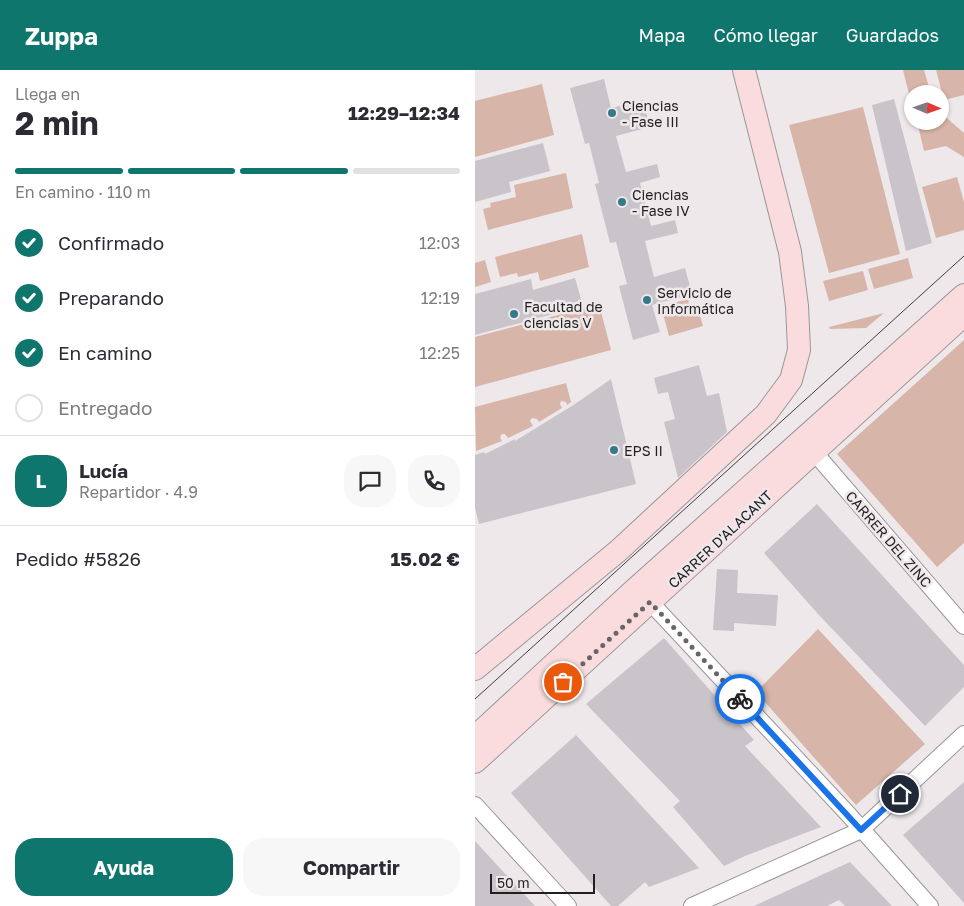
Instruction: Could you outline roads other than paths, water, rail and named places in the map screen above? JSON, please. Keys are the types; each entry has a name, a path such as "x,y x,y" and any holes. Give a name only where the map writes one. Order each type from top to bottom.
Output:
{"main road":[{"path":"475,669 618,551 765,414 791,380 799,350 797,306 790,252 743,70"},
{"name":"CARRER D'ALACANT","path":"475,737 633,591 964,294"},
{"name":"CARRER D'ALACANT","path":"475,762 964,315"}],"street":[{"name":"CARRER DEL ZINC","path":"814,452 964,626"},
{"path":"650,602 930,906"},
{"path":"692,906 861,830 964,734"},
{"path":"475,805 569,906"}],"tram line":[{"path":"475,699 964,256"}],"place":[{"name":"Ciencias - Fase III","path":"612,113"},
{"name":"Ciencias - Fase IV","path":"622,202"},
{"name":"Servicio de Informática","path":"647,300"},
{"name":"Facultad de ciencias V","path":"514,314"},
{"name":"EPS II","path":"614,450"}]}
